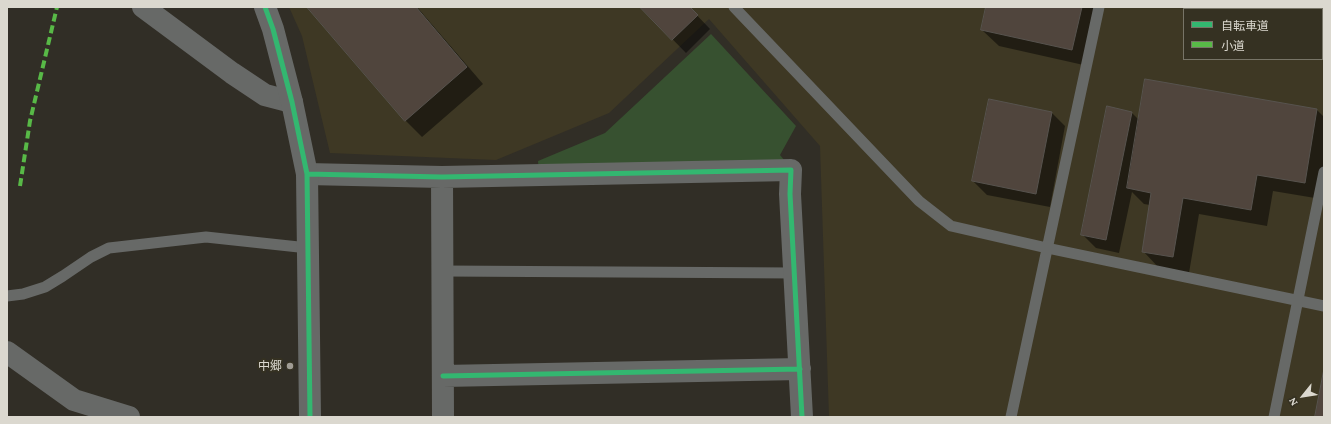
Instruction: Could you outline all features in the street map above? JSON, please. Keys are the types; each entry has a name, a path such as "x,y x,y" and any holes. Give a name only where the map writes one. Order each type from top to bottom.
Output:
{"street":[{"path":"143,7 232,73 265,95 292,102"},
{"path":"265,7 273,29 292,102 307,174 310,417"},
{"path":"307,174 442,177 791,170 790,194 802,417"},
{"path":"442,177 443,417"},
{"path":"7,352 74,400 130,417"},
{"path":"443,376 800,370"}],"lane":[{"path":"734,7 919,201 951,226 1047,248 1324,306"},
{"path":"1011,417 1099,7"},
{"path":"1274,417 1324,172"},
{"path":"7,296 23,294 45,287 91,257 109,248 206,237 308,248"},
{"path":"443,271 795,273"}],"shaded area":[{"path":"289,7 1324,7 1324,417 829,417 820,146 709,19 609,113 496,160 330,153 302,36"}],"green space":[{"path":"711,34 796,126 780,155 790,167 539,173 538,161 605,133"}],"building":[{"path":"307,7 416,7 467,67 405,121"},
{"path":"640,7 690,7 698,15 672,40"},
{"path":"986,7 1082,7 1072,50 981,30"},
{"path":"1324,7 1324,38 1323,8 1278,8"},
{"path":"1145,79 1317,109 1305,183 1257,175 1251,210 1183,198 1173,257 1142,252 1151,193 1127,188"},
{"path":"989,99 1052,112 1036,194 972,181"},
{"path":"1107,106 1132,112 1106,240 1081,235"},
{"path":"1324,369 1324,417 1315,417"}],"marked path":[{"path":"20,186 30,121 57,7"}],"cycle path":[{"path":"265,7 273,29 292,102 307,174 310,417"},
{"path":"307,174 442,177 791,170 790,194 802,417"},
{"path":"443,376 800,369"}],"place":[{"name":"中郷","path":"290,366"}]}
